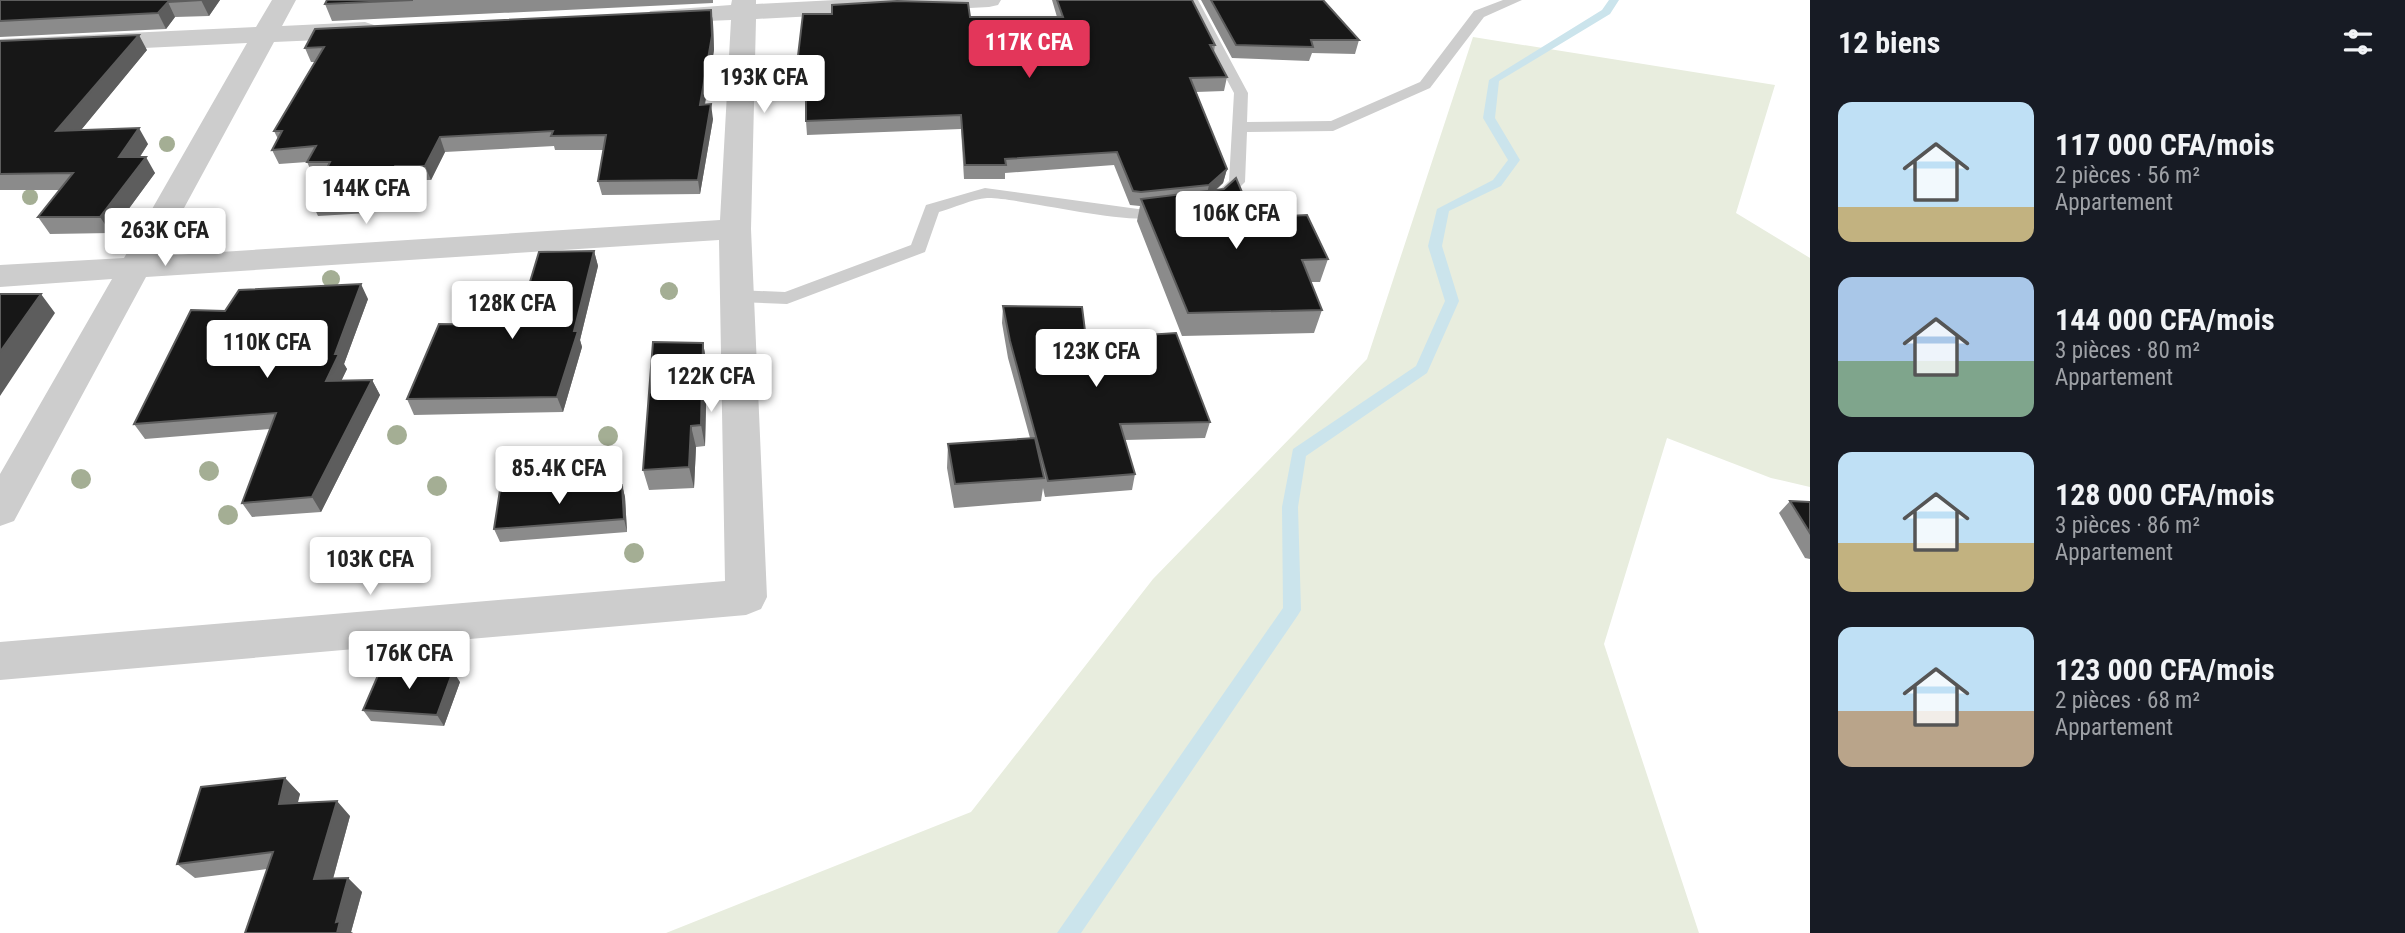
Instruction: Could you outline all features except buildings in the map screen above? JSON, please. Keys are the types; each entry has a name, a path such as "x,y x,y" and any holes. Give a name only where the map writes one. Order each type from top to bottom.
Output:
{"street":[{"path":"0,510 284,0"},
{"path":"635,17 744,6 989,0"},
{"path":"0,661 746,597 735,229 744,6"},
{"path":"0,47 388,29"},
{"path":"0,276 735,229"}],"lane":[{"path":"737,296 787,298 919,248 932,209 985,193 1138,214 1212,205 1237,182 1241,93 1191,0"},
{"path":"1239,127 1333,126 1425,85 1479,14 1515,0"}],"shaded area":[{"path":"1473,37 1775,85 1736,213 1810,258 1810,487 1771,478 1667,438 1604,644 1699,933 666,933 971,812 1153,579 1367,359"}],"waterway":[{"path":"1068,933 1292,610 1290,507 1299,453 1422,369 1452,301 1435,246 1443,209 1497,183 1514,160 1489,118 1494,80 1606,12 1614,0"}]}
